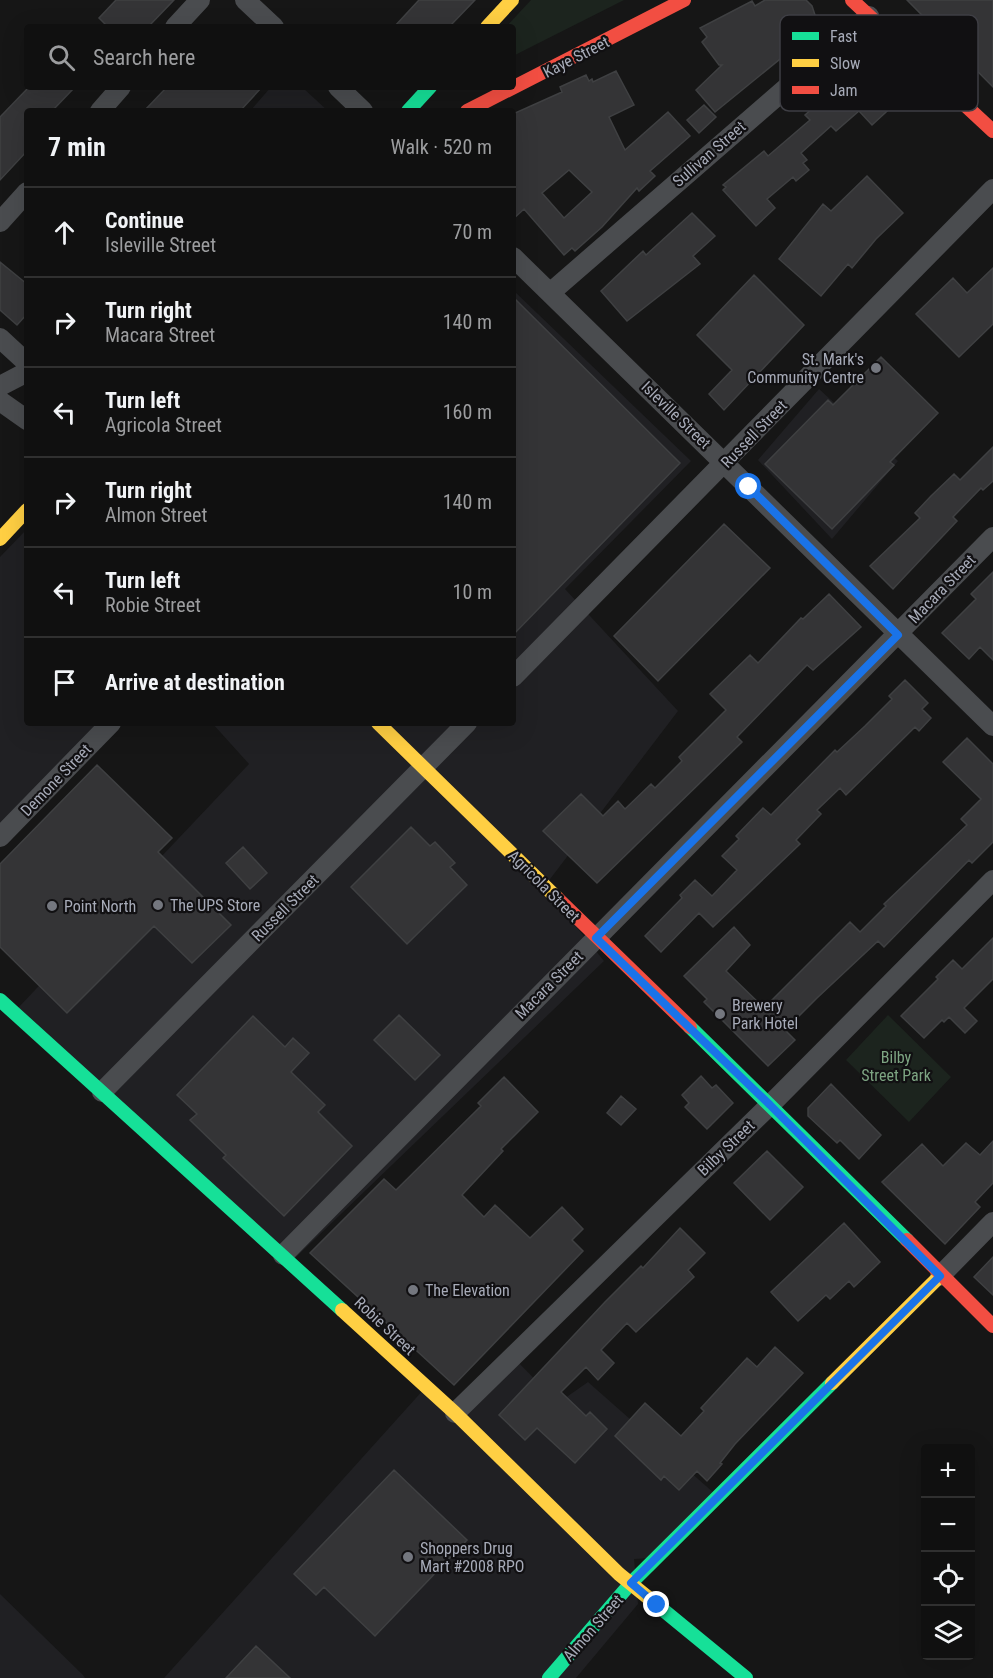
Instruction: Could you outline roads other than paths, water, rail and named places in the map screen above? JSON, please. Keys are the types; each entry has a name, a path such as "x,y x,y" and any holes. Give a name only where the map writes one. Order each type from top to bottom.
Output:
{"main road":[{"path":"490,24 512,0"},
{"name":"Kaye Street","path":"516,86 684,0"},
{"path":"852,0 868,15"},
{"path":"411,108 427,90"},
{"name":"Kaye Street","path":"473,108 508,90"},
{"path":"971,111 993,131"},
{"path":"0,539 24,513"},
{"name":"Agricola Street","path":"381,726 993,1326"},
{"name":"Robie Street","path":"0,1000 455,1413 631,1583 746,1678"},
{"name":"Almon Street","path":"549,1678 631,1583 940,1276"}],"street":[{"path":"179,24 200,0"},
{"path":"245,0 271,24"},
{"path":"103,108 118,90"},
{"path":"341,90 360,108"},
{"name":"Sullivan Street","path":"550,292 780,93"},
{"name":"Russell Street","path":"516,674 993,189"},
{"path":"0,222 24,195"},
{"name":"Isleville Street","path":"516,260 993,726"},
{"path":"0,338 24,360"},
{"path":"0,386 24,374"},
{"path":"0,401 24,418"},
{"name":"Macara Street","path":"283,1255 993,537"},
{"name":"Demone Street","path":"0,837 108,726"},
{"name":"Russell Street","path":"102,1092 464,726"},
{"name":"Bilby Street","path":"455,1413 770,1105 993,880"},
{"name":"Almon Street","path":"940,1276 993,1222"}],"place":[{"name":"St. Mark's Community Centre","path":"876,368"},
{"name":"The UPS Store","path":"158,905"},
{"name":"Point North","path":"52,906"},
{"name":"Brewery Park Hotel","path":"720,1014"},
{"name":"The Elevation","path":"413,1290"},
{"name":"Shoppers Drug Mart #2008 RPO","path":"408,1557"}],"park label":[{"name":"Bilby Street Park","path":"896,1066"}]}
